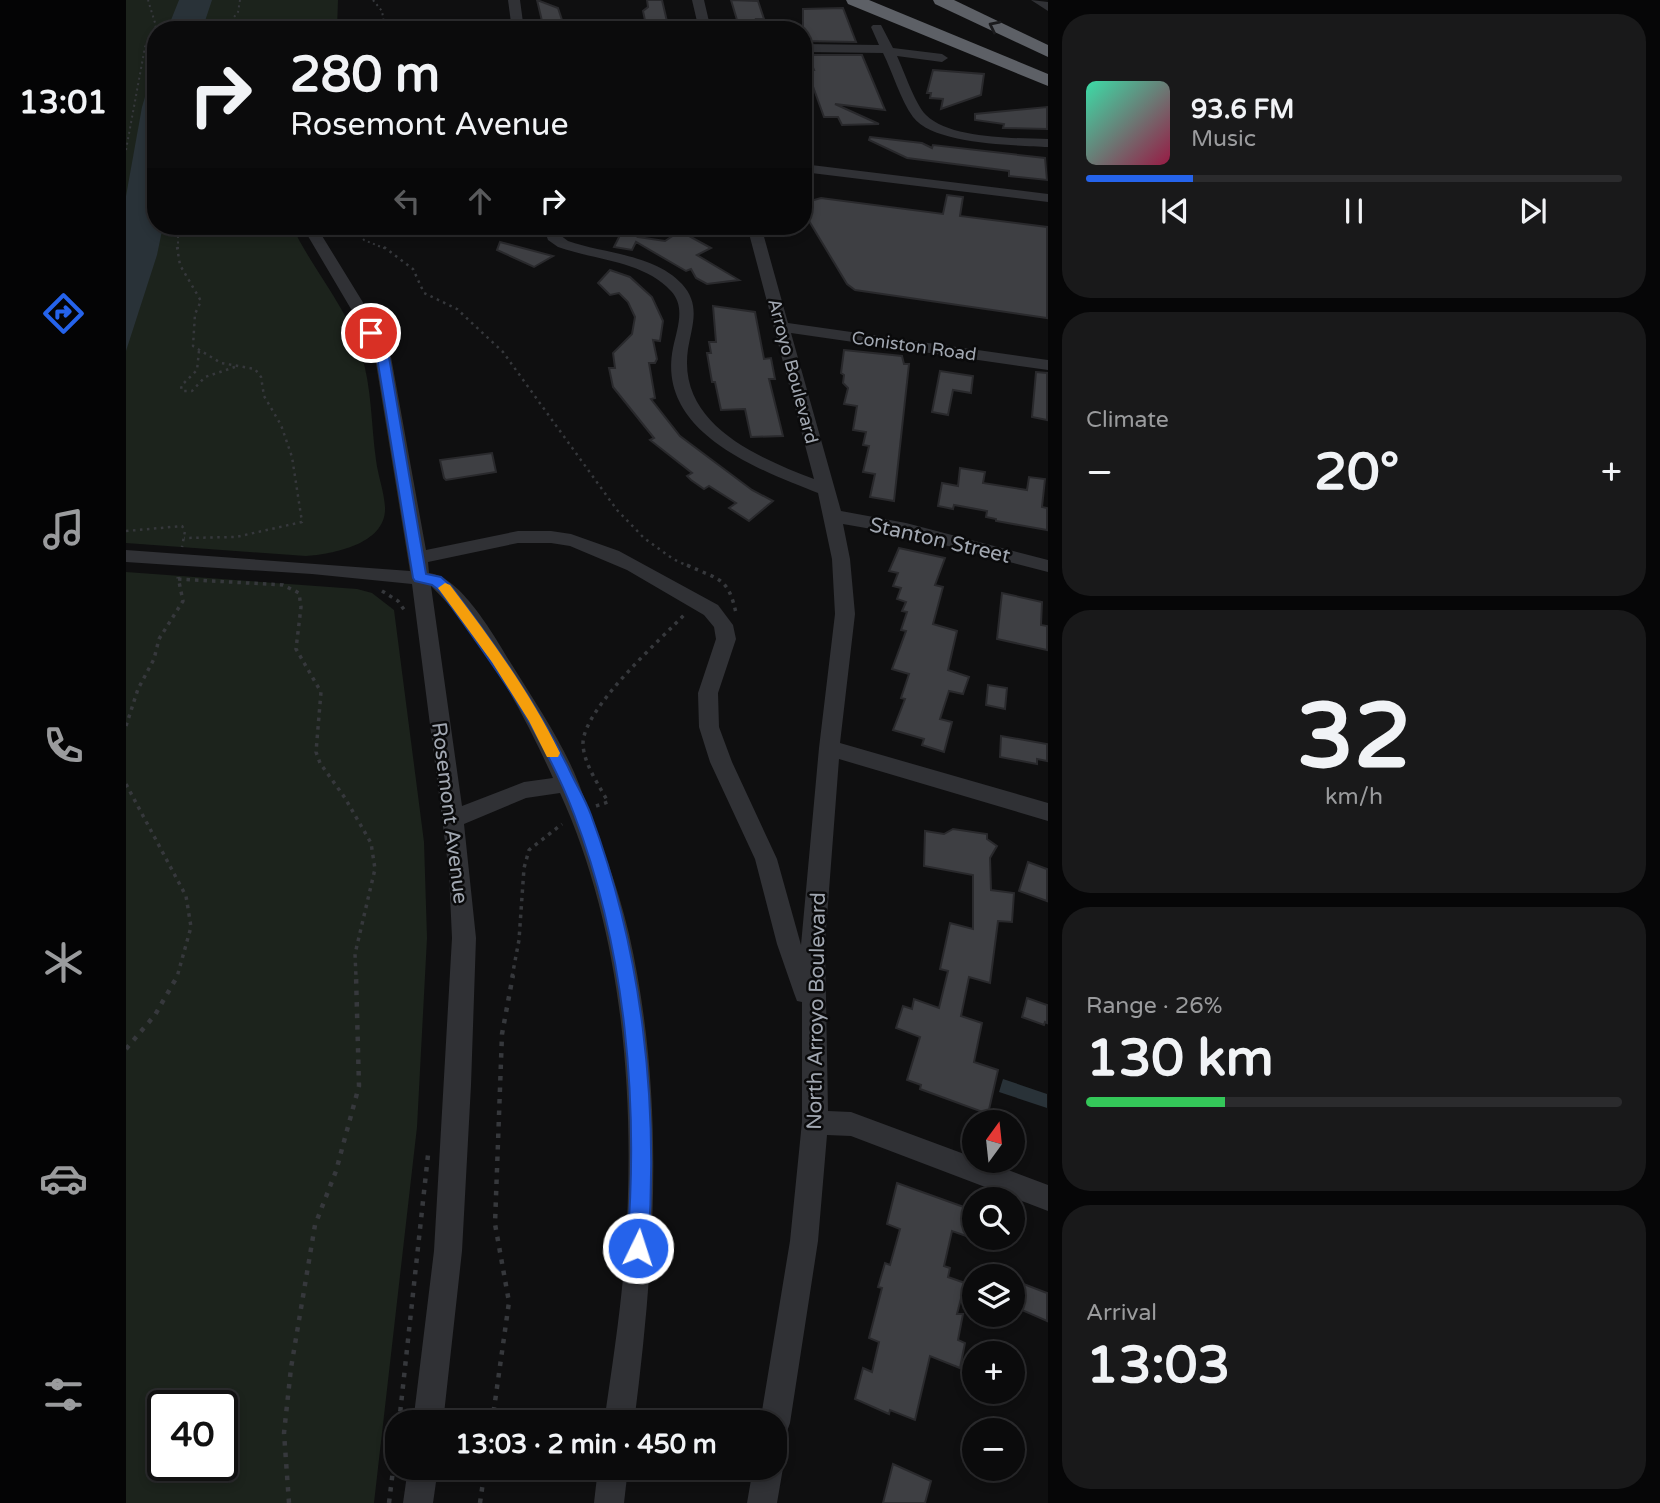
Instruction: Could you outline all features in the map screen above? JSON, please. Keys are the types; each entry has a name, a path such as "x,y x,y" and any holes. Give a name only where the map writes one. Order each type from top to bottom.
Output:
{"highway":[{"path":"854,0 1048,80"},
{"path":"898,0 1048,75"},
{"path":"942,0 1048,52"},
{"path":"979,0 1048,38"}],"street":[{"path":"514,0 517,21"},
{"path":"698,0 703,21"},
{"path":"1038,0 1048,8"},
{"path":"877,27 919,116 930,125 955,133 1048,143"},
{"path":"812,48 874,47 942,58"},
{"path":"812,169 1048,198"},
{"name":"Rosemont Avenue","path":"314,235 359,309 383,357 419,568 460,873 464,938 448,1251 430,1410"},
{"path":"553,235 563,244 637,265 669,280 685,299 688,310 678,370 691,409 703,425 723,441 773,468 826,490"},
{"name":"Arroyo Boulevard","path":"756,235 833,516"},
{"name":"Coniston Road","path":"781,327 1048,365"},
{"name":"Stanton Street","path":"833,516 906,529 1048,566"},
{"name":"North Arroyo Boulevard","path":"777,1410 804,1241 815,1122 813,943 829,748 845,614 841,559 833,516"},
{"path":"126,556 419,568 506,539 549,537 575,541 599,550 711,610 723,625 726,639 708,692 709,727 721,762 766,859 789,944 812,1009"},
{"path":"419,568 445,588 497,659 536,719 582,813 614,916 635,1037 642,1199 632,1322 621,1410"},
{"path":"829,748 1048,811"},
{"path":"453,819 524,790 568,784"},
{"path":"815,1122 850,1124 1048,1198"},
{"path":"418,1503 421,1480"},
{"path":"609,1503 612,1480"},
{"path":"762,1503 766,1480"}],"path":[{"path":"148,0 156,21"},
{"path":"231,21 238,12 240,0"},
{"path":"373,0 382,11 384,21"},
{"path":"126,150 147,43"},
{"path":"176,235 180,265 201,301 195,314 193,346 221,363 258,372 269,407 281,425 292,457 302,522 236,537 184,538"},
{"path":"360,235 364,240 383,246 413,269 424,293 457,309 503,352 594,481 644,538 673,559 724,583 731,591 736,615 733,621 723,625"},
{"path":"199,351 197,370 181,386 182,391 194,390 200,381 211,373 241,366"},
{"path":"126,531 182,526 185,529 182,547"},
{"path":"191,573 283,580"},
{"path":"126,726 138,689 154,659 159,639 183,601 178,577 283,585 299,593 300,613 295,646 299,658 321,692 316,752 320,763 367,835 375,860 355,954 359,1086 336,1171 315,1225 291,1368 284,1433 289,1503"},
{"path":"377,590 398,601 408,621"},
{"path":"595,806 608,802 584,751 582,740 591,717 695,602"},
{"path":"126,784 186,895 191,927 182,967 171,990 155,1015 126,1049"},
{"path":"494,1410 509,1303 495,1224 502,1034 519,940 524,868 528,850 562,824"},
{"path":"400,1410 428,1152"},
{"path":"389,1503 392,1480"},
{"path":"480,1503 483,1480"}],"shaded area":[{"path":"126,0 338,0 337,21 147,21 147,235 297,235 347,320 361,353 385,507 383,520 377,530 356,545 330,553 306,556 126,543"},
{"path":"179,0 212,0 205,21 171,21"},
{"path":"147,90 147,235 161,235 126,351 126,196"},
{"path":"126,572 357,589 372,593 394,610 424,842 427,938 417,1127 374,1503 126,1503"},
{"path":"1003,1079 1047,1094 1047,1108 999,1092"}],"building":[{"path":"537,0 558,8 562,20 542,21"},
{"path":"647,0 662,0 667,21 645,21 643,11 648,7"},
{"path":"731,0 758,1 764,19 737,21"},
{"path":"843,8 856,42 812,41 812,21 803,21 803,9"},
{"path":"812,55 862,55 885,110 835,104 879,124 842,125 838,117 824,117 812,84"},
{"path":"933,70 984,74 981,95 941,109 943,99 930,98 931,93 927,93"},
{"path":"1047,107 1047,129 1003,128 1004,124 975,120 975,114"},
{"path":"870,137 922,143 932,148 933,145 1045,158 1047,180 1009,176 1009,171 907,158 869,140"},
{"path":"947,195 963,197 960,216 1047,227 1047,318 855,290 847,284 812,226 812,200 821,198 943,214"},
{"path":"620,235 639,235 638,237 665,241 674,235 687,235 711,248 697,255 739,280 707,284 696,278 691,269 686,271 636,242 632,250 614,247"},
{"path":"500,242 553,256 534,267 497,250"},
{"path":"610,270 630,277 652,297 663,321 660,341 653,340 657,359 655,363 649,363 655,398 651,399 680,436 752,490 773,501 749,521 729,508 736,503 709,486 704,489 691,480 687,476 692,473 650,440 654,438 613,387 609,368 615,368 613,353 632,334 635,317 628,302 619,293 610,295 598,283"},
{"path":"713,306 755,312 764,359 771,358 775,379 769,379 783,436 751,437 745,409 721,410 707,353 711,353 709,342 716,342"},
{"path":"844,350 902,356 904,364 909,364 894,501 870,497 875,474 863,472 869,446 863,445 866,432 853,430 857,406 844,404 848,388 843,383 844,375 841,373"},
{"path":"940,371 973,376 971,393 953,390 948,415 932,412"},
{"path":"1036,372 1047,373 1047,420 1032,417"},
{"path":"492,453 496,472 446,480 444,478 440,460"},
{"path":"960,468 985,472 983,483 1027,490 1029,477 1045,479 1042,507 1047,508 1047,530 996,521 986,517 987,511 954,505 953,509 938,506 942,483 958,486"},
{"path":"899,548 945,558 935,585 943,587 933,624 957,631 948,670 969,677 963,694 949,691 940,719 952,722 944,752 922,745 924,739 893,730 905,699 901,698 909,674 892,669 906,631 901,630 907,612 902,611 906,602 897,599 901,588 893,586 898,573 889,571"},
{"path":"1002,593 1042,602 1041,625 1047,626 1047,650 997,639"},
{"path":"988,685 1007,688 1005,709 986,705"},
{"path":"1001,736 1047,744 1047,761 1037,759 1037,764 1000,757"},
{"path":"953,829 987,834 987,839 997,846 990,858 991,890 1014,893 1012,922 998,921 990,983 969,977 961,1016 982,1023 974,1062 998,1070 989,1110 977,1110 920,1089 921,1085 907,1080 920,1037 896,1028 903,1006 912,1009 914,999 939,1008 948,971 940,969 950,923 973,929 973,875 924,866 925,831 944,834"},
{"path":"1028,862 1047,869 1047,901 1019,891"},
{"path":"1027,998 1047,1005 1047,1023 1044,1025 1022,1017"},
{"path":"897,1183 962,1206 962,1234 952,1231 944,1266 950,1268 948,1277 962,1282 957,1314 962,1314 958,1340 962,1342 960,1368 930,1356 915,1420 890,1410 889,1414 855,1399 863,1368 872,1372 879,1342 869,1338 882,1288 878,1287 885,1263 890,1265 900,1229 887,1224"},
{"path":"1025,1285 1047,1293 1047,1321 1025,1311"},
{"path":"893,1464 931,1481 925,1503 883,1503"}],"slow traffic":[{"path":"445,588 497,659 536,719 552,753"}],"route":[{"path":"371,333 383,357 420,578 436,580 445,588 497,659 536,719 582,813 614,916 635,1037 639,1090 642,1199 638,1248"}]}
